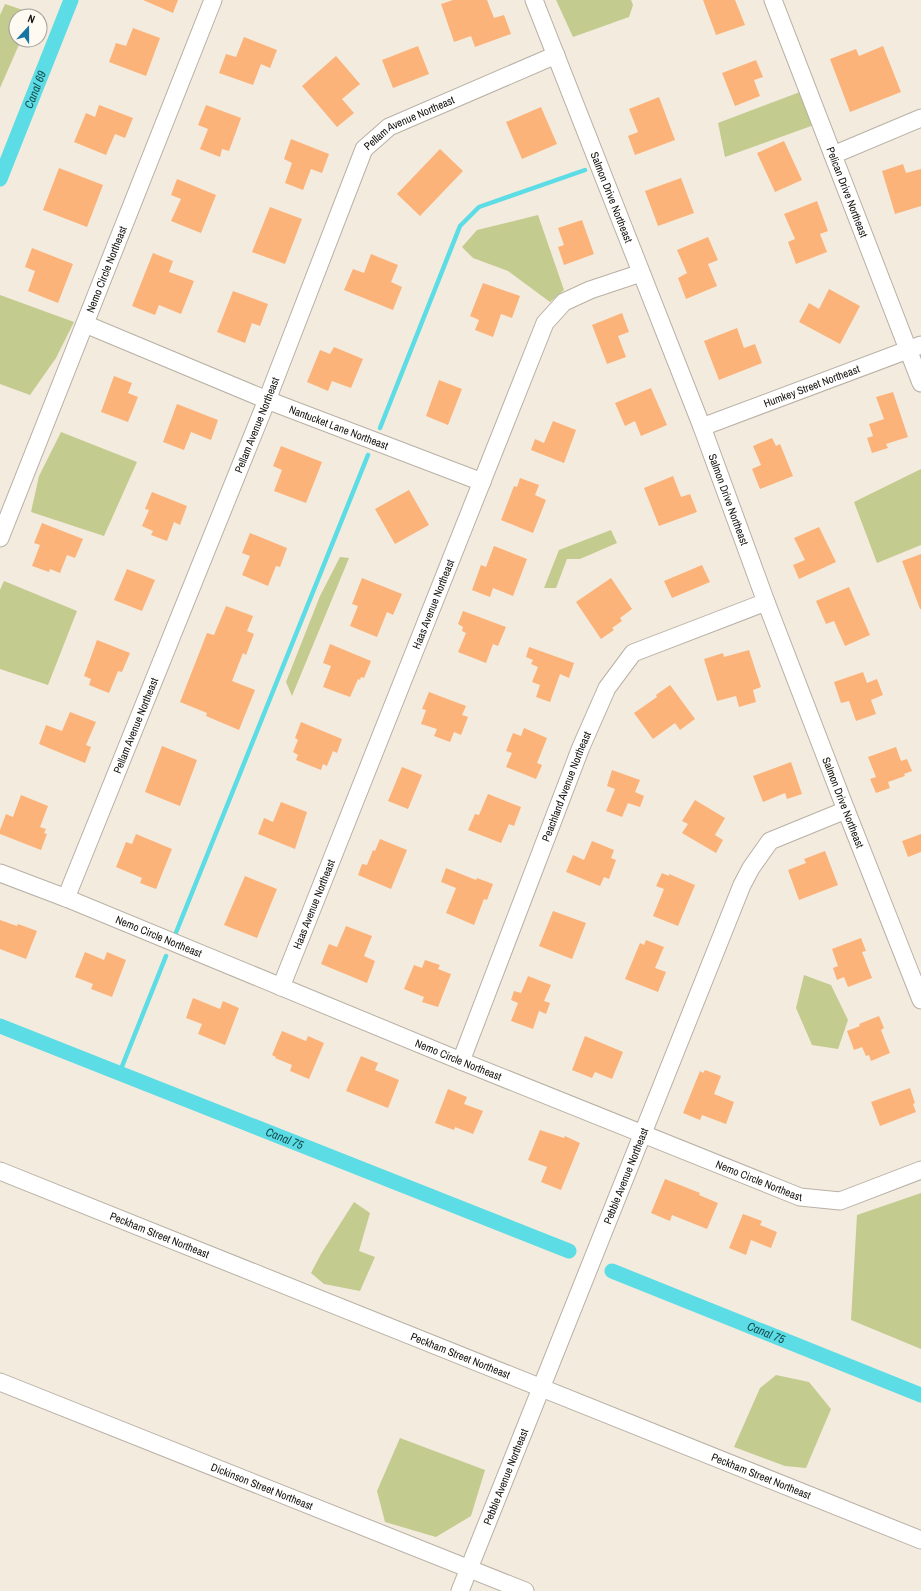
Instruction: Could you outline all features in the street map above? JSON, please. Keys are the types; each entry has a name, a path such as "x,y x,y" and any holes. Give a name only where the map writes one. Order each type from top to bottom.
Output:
{"street":[{"name":"Nemo Circle Northeast","path":"0,538 213,0"},
{"name":"Salmon Drive Northeast","path":"534,0 702,426 766,602 921,1000"},
{"name":"Pelican Drive Northeast","path":"774,0 833,155 914,348 921,383"},
{"name":"Pellam Avenue Northeast","path":"66,898 267,400 364,149 389,127 556,55"},
{"path":"833,155 921,118"},
{"name":"Haas Avenue Northeast","path":"281,987 545,323 564,302 590,290 641,274"},
{"name":"Nantucket Lane Northeast","path":"85,324 267,400 482,482"},
{"name":"Humkey Street Northeast","path":"702,426 914,348"},
{"name":"Peachland Avenue Northeast","path":"461,1061 581,747 606,688 633,653 766,602"},
{"name":"Pebble Avenue Northeast","path":"460,1591 742,884 770,841 846,810"},
{"name":"Nemo Circle Northeast","path":"0,873 66,898 461,1061 643,1132 800,1197 840,1201 921,1170"},
{"name":"Peckham Street Northeast","path":"0,1171 921,1540"},
{"name":"Dickinson Street Northeast","path":"0,1382 525,1591"}],"green space":[{"path":"556,0 631,0 633,5 629,17 573,37"},
{"path":"5,4 17,8 8,8 8,48 18,48 0,88 0,15"},
{"path":"800,92 814,125 725,157 718,123"},
{"path":"538,215 564,290 550,302 508,271 473,258 462,247 477,230"},
{"path":"0,295 74,322 56,358 30,395 0,384"},
{"path":"61,432 137,462 104,536 31,512 39,476"},
{"path":"921,469 921,545 877,563 854,502"},
{"path":"611,530 617,543 580,559 567,559 556,588 544,588 559,550"},
{"path":"340,557 349,558 292,696 286,682 320,596"},
{"path":"4,581 77,611 48,685 0,669 0,590"},
{"path":"804,975 831,985 848,1020 838,1049 812,1045 796,1008"},
{"path":"921,1193 921,1349 851,1320 857,1215"},
{"path":"354,1202 370,1213 359,1251 375,1257 360,1291 324,1284 311,1273 321,1254"},
{"path":"776,1375 809,1382 831,1409 806,1468 785,1466 734,1447 760,1388"},
{"path":"400,1438 485,1470 471,1516 436,1537 385,1522 377,1491"}],"building":[{"path":"143,0 178,0 173,13"},
{"path":"453,0 487,0 494,18 504,15 511,34 475,47 471,36 454,42 441,4"},
{"path":"703,0 735,0 745,25 716,35"},
{"path":"133,28 160,38 146,76 109,62 116,43 126,46"},
{"path":"244,37 277,50 270,68 261,64 253,85 219,73 226,54 236,57"},
{"path":"418,46 429,74 393,88 382,60"},
{"path":"883,46 901,92 850,112 830,59 856,49 859,56"},
{"path":"336,56 360,84 342,99 354,113 337,127 302,86"},
{"path":"756,60 763,77 754,80 760,96 735,106 722,73"},
{"path":"659,97 675,140 635,155 628,136 638,132 629,109"},
{"path":"99,105 133,118 125,138 115,134 106,155 74,142 86,113 95,117"},
{"path":"206,105 241,118 229,151 222,149 220,157 200,149 208,129 198,125"},
{"path":"541,107 557,144 522,159 506,122"},
{"path":"291,139 329,154 322,173 311,169 303,190 285,183 292,163 284,159"},
{"path":"784,141 802,180 775,192 757,153"},
{"path":"440,149 463,171 420,216 397,194"},
{"path":"903,164 906,173 921,169 921,206 895,214 882,171"},
{"path":"59,168 103,185 87,227 43,210"},
{"path":"681,178 694,213 658,226 645,191"},
{"path":"177,179 216,195 201,233 171,221 181,199 171,195"},
{"path":"817,201 828,231 820,234 827,252 796,264 788,242 795,239 784,214"},
{"path":"270,207 302,219 285,264 252,252"},
{"path":"582,220 594,254 564,265 558,247 564,245 558,228"},
{"path":"708,237 718,260 708,264 717,286 686,299 678,278 687,273 677,250"},
{"path":"32,248 73,264 58,303 28,291 35,271 25,267"},
{"path":"153,253 173,261 169,272 194,281 181,314 159,305 155,315 132,306"},
{"path":"371,254 398,265 391,282 402,287 393,310 344,290 353,269 364,273"},
{"path":"483,283 520,296 512,318 501,314 493,337 475,330 479,320 470,316"},
{"path":"829,289 860,306 840,344 799,322 809,303 819,309"},
{"path":"233,291 268,304 260,326 252,323 245,343 217,332"},
{"path":"622,313 629,332 618,336 626,357 607,364 592,325"},
{"path":"737,328 744,348 755,344 762,363 719,380 704,341"},
{"path":"334,347 363,359 351,388 332,381 328,391 307,382 320,350 330,354"},
{"path":"114,376 132,383 128,393 138,397 128,422 101,412"},
{"path":"439,380 462,389 448,425 426,416"},
{"path":"651,388 667,425 641,436 635,421 625,426 615,403"},
{"path":"893,392 908,437 886,444 888,448 872,453 867,438 873,436 869,424 884,419 876,397"},
{"path":"177,404 218,420 211,440 191,432 184,450 163,442"},
{"path":"553,421 576,430 564,463 531,450 535,439 544,443"},
{"path":"772,438 776,446 780,444 793,476 760,489 752,469 761,465 753,446"},
{"path":"281,446 322,462 306,503 274,491 282,470 273,466"},
{"path":"673,476 681,497 690,494 697,512 659,526 644,488"},
{"path":"520,478 539,485 535,495 546,500 533,533 501,520 514,486 517,487"},
{"path":"409,490 429,525 395,544 375,509"},
{"path":"152,492 187,506 180,525 174,522 167,541 151,535 153,531 142,526 149,510 145,509"},
{"path":"42,523 83,539 75,558 67,555 60,573 50,569 49,572 32,566 40,545 34,543"},
{"path":"819,527 836,562 799,579 793,565 805,560 794,538"},
{"path":"250,533 287,548 280,567 276,566 268,586 242,575 250,556 242,553"},
{"path":"494,546 527,559 513,596 493,588 490,597 472,590 481,565 486,567"},
{"path":"921,554 921,609 920,609 902,561"},
{"path":"702,565 710,582 672,598 664,581"},
{"path":"127,569 155,580 142,611 114,600"},
{"path":"362,578 402,594 393,615 387,612 377,637 350,626 358,606 352,604"},
{"path":"611,578 632,609 620,618 622,621 612,628 614,630 601,639 576,602"},
{"path":"849,587 870,635 845,646 834,621 826,624 816,601"},
{"path":"226,606 253,616 247,631 254,634 246,655 243,653 232,681 255,690 239,730 206,716 207,713 180,702 207,633 214,635"},
{"path":"463,611 506,627 498,646 493,644 486,663 458,652 466,633 462,631 463,627 458,624"},
{"path":"97,640 130,653 122,672 118,671 109,693 89,685 91,679 84,676"},
{"path":"330,644 371,661 364,678 361,677 360,680 358,679 350,697 323,687 331,666 323,663"},
{"path":"529,647 574,663 569,678 560,674 550,702 536,697 540,685 532,682 538,667 531,664 533,660 526,657"},
{"path":"749,650 761,687 753,690 756,702 739,707 736,696 717,701 704,659 723,653 724,657"},
{"path":"863,672 867,683 877,679 883,695 871,700 876,714 856,721 849,701 841,703 834,682"},
{"path":"670,685 695,719 680,730 675,723 653,739 634,713 657,697 656,695"},
{"path":"429,692 466,706 462,715 468,717 461,735 454,732 450,742 434,736 437,729 421,724 426,710 422,709"},
{"path":"70,712 96,722 86,745 91,747 85,763 39,744 46,725 62,731"},
{"path":"301,722 342,739 337,753 333,751 327,766 323,764 321,770 296,760 298,755 293,752 298,740 295,738"},
{"path":"524,728 547,738 537,763 542,765 536,779 506,767 512,753 506,751 513,733 521,736"},
{"path":"162,746 197,760 180,806 145,792"},
{"path":"896,747 901,761 907,759 912,771 904,774 905,776 888,782 890,788 876,793 870,779 876,777 868,757"},
{"path":"791,762 802,794 787,799 785,793 763,802 753,776"},
{"path":"402,767 422,775 408,809 388,801"},
{"path":"612,770 640,780 635,792 644,796 640,807 628,803 622,817 606,811 615,789 607,786"},
{"path":"488,794 521,807 514,826 509,824 501,843 468,830 475,814 479,815"},
{"path":"21,795 48,806 40,827 46,829 44,833 47,834 41,850 0,834 6,814 13,817"},
{"path":"695,800 725,818 715,835 723,840 716,853 682,833 688,824 682,821"},
{"path":"281,802 307,812 295,849 258,834 264,818 273,822"},
{"path":"136,834 172,849 156,889 140,883 142,878 116,867 126,842 132,844"},
{"path":"921,834 921,852 908,857 902,841"},
{"path":"380,839 407,850 391,889 358,875 362,864 367,865 373,850 375,851"},
{"path":"592,841 614,850 611,858 616,860 609,879 604,877 600,886 566,872 573,855 584,860"},
{"path":"825,851 838,885 799,900 788,870 806,863 804,859"},
{"path":"446,868 476,880 477,878 493,884 487,900 484,899 474,925 446,913 456,888 441,882"},
{"path":"662,873 669,876 669,874 695,885 678,926 653,916 664,889 656,886"},
{"path":"245,876 277,889 257,938 224,925"},
{"path":"553,911 586,923 572,959 539,946"},
{"path":"0,920 17,926 18,924 37,931 26,959 0,949"},
{"path":"346,926 372,936 364,956 375,961 367,983 321,964 329,944 337,947"},
{"path":"861,938 866,951 862,952 872,978 848,987 844,977 837,980 833,968 838,966 832,949"},
{"path":"646,940 664,947 655,968 666,972 658,992 625,979 640,943 644,945"},
{"path":"85,952 104,960 107,952 126,960 112,997 91,989 93,984 75,977"},
{"path":"425,960 440,965 438,969 451,974 438,1007 422,1002 424,997 404,989 414,965 422,968"},
{"path":"528,976 551,985 544,1001 550,1003 546,1014 539,1011 533,1029 511,1021 518,1003 511,1000 514,991 521,993"},
{"path":"193,998 220,1009 223,1001 239,1008 225,1045 198,1034 202,1024 186,1018"},
{"path":"879,1016 884,1028 881,1030 890,1053 871,1061 869,1055 866,1056 862,1047 854,1050 847,1031 860,1026 859,1024"},
{"path":"282,1031 306,1041 308,1036 324,1043 309,1079 290,1071 292,1065 275,1058 276,1057 272,1055"},
{"path":"585,1036 623,1052 612,1079 595,1072 592,1078 572,1070"},
{"path":"361,1056 378,1063 375,1070 399,1080 388,1108 346,1091"},
{"path":"705,1070 721,1076 714,1094 734,1102 726,1124 702,1115 700,1120 683,1113 700,1071 703,1073"},
{"path":"910,1088 915,1103 913,1104 916,1112 880,1126 871,1102"},
{"path":"448,1089 467,1097 464,1104 483,1111 473,1134 455,1127 454,1130 435,1123"},
{"path":"540,1130 564,1138 565,1136 580,1143 561,1190 541,1182 547,1167 528,1160"},
{"path":"665,1179 700,1193 699,1195 718,1203 707,1229 672,1215 670,1221 651,1213"},
{"path":"743,1214 762,1221 760,1225 777,1232 771,1248 751,1240 746,1255 729,1248"}],"waterway":[{"name":"Canal 69","path":"0,179 71,0"},
{"path":"380,428 460,226 479,207 585,170"},
{"path":"175,935 368,455"},
{"path":"119,1074 166,956"},
{"name":"Canal 75","path":"0,1026 569,1251"},
{"name":"Canal 75","path":"612,1271 921,1395"}]}
